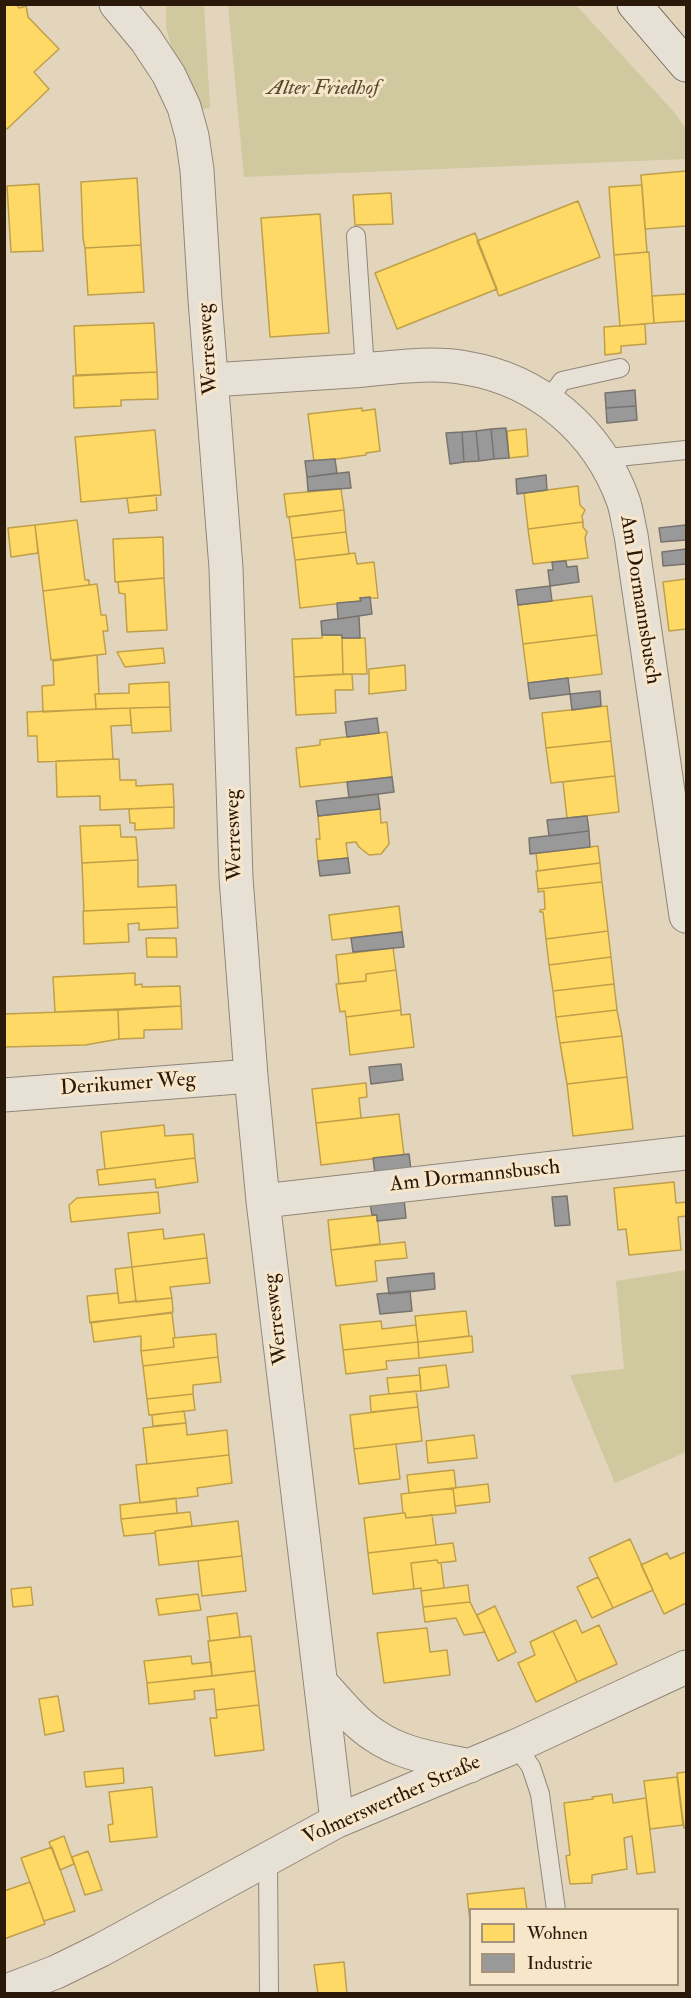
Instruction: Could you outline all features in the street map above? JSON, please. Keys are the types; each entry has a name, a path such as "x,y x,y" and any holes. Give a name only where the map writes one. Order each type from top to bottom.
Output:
{"street":[{"name":"Werresweg","path":"116,4 146,40 169,75 184,107 192,136 197,170 226,568 236,878 251,1076 263,1201 337,1821"},
{"path":"634,4 687,65"},
{"name":"Am Dormannsbusch","path":"211,380 430,366 465,367 523,386 548,400 574,421 592,442 605,463 623,501 631,535 687,916"},
{"name":"Derikumer Weg","path":"4,1095 251,1076"},
{"name":"Am Dormannsbusch","path":"263,1201 687,1153"},
{"name":"Volmerswerther Straße","path":"4,1992 56,1972 101,1950 337,1821 471,1766 687,1667"},
{"path":"322,1684 373,1735 393,1746 421,1755 471,1766"}],"lane":[{"path":"356,236 365,370"},
{"path":"548,400 562,381 620,368"},
{"path":"605,463 618,457 687,450"},
{"path":"516,1746 531,1767 540,1794 556,1908"},
{"path":"268,1860 268,1994"}],"green space":[{"path":"166,5 204,5 210,108 203,109 172,50 166,27"},
{"name":"Alter Friedhof","path":"228,5 576,5 674,112 686,129 686,159 244,177"},
{"path":"686,1270 686,1452 615,1483 570,1375 624,1369 616,1281"}],"building: Wohnen":[{"path":"4,4 16,4 19,8 26,6 28,17 59,49 34,72 49,89 7,129 4,127"},
{"path":"686,171 686,226 645,229 641,175"},
{"path":"137,178 141,245 85,248 81,182"},
{"path":"39,184 43,251 11,252 7,186"},
{"path":"642,185 647,252 614,255 609,187"},
{"path":"391,193 393,224 355,225 353,195"},
{"path":"578,201 600,257 499,296 477,241"},
{"path":"320,214 329,333 270,337 261,218"},
{"path":"475,233 497,289 397,329 375,273"},
{"path":"141,245 144,292 88,295 85,248"},
{"path":"649,252 654,323 620,326 614,255"},
{"path":"686,294 686,321 654,323 652,296"},
{"path":"154,323 157,372 76,375 74,326"},
{"path":"645,324 646,344 621,346 621,353 605,355 604,327"},
{"path":"157,372 158,399 121,400 121,406 74,408 73,376"},
{"path":"362,408 362,411 375,409 380,451 314,462 308,414"},
{"path":"526,429 528,456 509,458 507,431"},
{"path":"155,430 161,495 81,502 75,437"},
{"path":"578,486 580,505 585,510 582,516 583,522 528,529 524,493"},
{"path":"341,489 344,510 287,517 284,494"},
{"path":"156,495 157,510 129,513 127,498"},
{"path":"344,510 346,532 292,538 289,517"},
{"path":"77,520 85,580 89,580 89,585 43,591 35,525"},
{"path":"583,522 583,527 587,532 585,538 588,558 533,564 528,529"},
{"path":"35,525 38,553 11,557 8,528"},
{"path":"346,532 349,554 295,560 292,538"},
{"path":"163,537 164,578 115,582 113,539"},
{"path":"355,553 357,564 374,562 378,598 360,598 361,601 300,608 295,560"},
{"path":"164,578 167,630 127,632 125,594 119,593 118,582"},
{"path":"686,579 686,629 669,631 663,582"},
{"path":"97,584 101,615 106,615 108,631 103,631 106,654 51,660 43,591"},
{"path":"592,596 597,635 523,644 518,605"},
{"path":"322,635 342,635 343,674 294,677 292,639 322,638"},
{"path":"597,635 602,674 528,683 523,644"},
{"path":"342,638 365,638 367,674 343,674"},
{"path":"163,648 165,663 125,667 117,652"},
{"path":"97,655 99,694 95,694 96,709 43,712 42,686 54,685 53,661"},
{"path":"405,665 406,690 369,694 369,669"},
{"path":"352,674 353,690 335,690 336,713 296,715 294,677"},
{"path":"169,682 170,707 96,709 95,694 129,693 129,684"},
{"path":"607,706 611,741 546,748 542,713"},
{"path":"170,707 171,731 132,733 130,708"},
{"path":"130,708 131,725 111,726 113,759 38,762 37,736 28,736 27,712"},
{"path":"387,732 392,777 300,787 296,748 320,745 320,740"},
{"path":"611,741 615,776 551,783 546,748"},
{"path":"119,759 120,780 136,780 136,786 173,784 174,807 100,810 100,796 57,797 56,761"},
{"path":"615,776 619,812 567,818 563,782"},
{"path":"174,807 174,828 135,830 135,823 130,823 129,809"},
{"path":"380,809 381,823 387,822 389,844 381,854 369,855 356,842 346,843 348,858 318,861 316,839 320,839 318,816"},
{"path":"120,825 121,837 136,837 138,860 82,863 80,826"},
{"path":"598,846 600,863 538,871 536,853"},
{"path":"138,860 138,887 176,885 177,907 84,911 82,863"},
{"path":"600,863 602,882 538,889 536,871"},
{"path":"602,882 608,931 546,939 543,912 540,912 545,909 544,891 538,892 538,889"},
{"path":"399,906 402,932 332,940 329,915"},
{"path":"177,907 178,928 139,930 139,923 128,924 129,942 84,944 83,911"},
{"path":"608,931 611,957 549,965 546,939"},
{"path":"146,938 176,938 177,957 147,957"},
{"path":"393,948 396,970 366,974 366,981 339,984 336,955"},
{"path":"611,957 614,984 553,991 549,965"},
{"path":"396,970 401,1010 346,1017 345,1011 340,1012 336,984 366,981 366,974"},
{"path":"135,973 135,985 142,984 142,987 180,986 181,1006 55,1012 53,977"},
{"path":"614,984 617,1010 556,1017 553,991"},
{"path":"181,1006 182,1029 144,1030 144,1038 119,1039 118,1010"},
{"path":"118,1010 119,1039 85,1045 4,1047 4,1014"},
{"path":"401,1010 401,1015 410,1014 414,1047 350,1055 346,1017"},
{"path":"617,1010 622,1036 560,1043 556,1017"},
{"path":"622,1036 627,1077 567,1084 560,1043"},
{"path":"627,1077 633,1129 573,1136 567,1084"},
{"path":"366,1083 367,1097 359,1098 361,1118 316,1123 312,1089"},
{"path":"399,1114 404,1155 321,1165 316,1123"},
{"path":"164,1125 165,1136 193,1134 195,1158 105,1169 101,1132"},
{"path":"195,1158 198,1182 156,1188 155,1179 99,1185 97,1170"},
{"path":"674,1182 676,1203 686,1202 686,1216 678,1217 681,1250 629,1255 626,1229 618,1230 614,1188"},
{"path":"158,1192 160,1213 71,1222 69,1205 77,1198"},
{"path":"377,1215 380,1244 331,1250 328,1220"},
{"path":"163,1229 164,1239 204,1234 207,1258 132,1267 128,1233"},
{"path":"405,1242 407,1258 375,1261 377,1281 336,1286 331,1250"},
{"path":"207,1258 210,1283 170,1287 172,1298 136,1302 132,1267"},
{"path":"132,1267 136,1301 119,1303 115,1269"},
{"path":"118,1293 119,1303 172,1298 173,1312 90,1323 87,1296"},
{"path":"466,1311 469,1336 418,1342 415,1316"},
{"path":"172,1313 174,1347 141,1351 141,1336 94,1342 91,1322"},
{"path":"381,1321 382,1329 416,1325 418,1342 343,1350 340,1325"},
{"path":"216,1334 218,1357 143,1366 141,1351 174,1347 173,1338"},
{"path":"472,1336 473,1352 419,1358 418,1342"},
{"path":"418,1342 419,1358 386,1361 387,1369 346,1374 343,1350"},
{"path":"218,1357 221,1382 193,1385 193,1394 147,1399 143,1366"},
{"path":"446,1365 449,1387 421,1391 419,1368"},
{"path":"420,1375 421,1391 389,1394 387,1378"},
{"path":"416,1391 418,1407 371,1412 370,1396"},
{"path":"193,1394 195,1410 149,1415 147,1399"},
{"path":"418,1407 422,1441 354,1449 350,1415"},
{"path":"184,1411 186,1423 153,1426 152,1415"},
{"path":"186,1423 187,1435 227,1430 229,1455 147,1464 143,1428"},
{"path":"474,1435 477,1458 428,1463 426,1441"},
{"path":"396,1444 400,1479 359,1484 354,1449"},
{"path":"229,1455 232,1483 197,1488 198,1496 140,1503 136,1465"},
{"path":"454,1470 456,1488 409,1493 407,1475"},
{"path":"488,1484 490,1502 455,1506 453,1488"},
{"path":"453,1488 456,1513 406,1518 403,1513 401,1494"},
{"path":"176,1498 177,1513 121,1519 120,1505"},
{"path":"190,1512 192,1526 124,1536 121,1519"},
{"path":"405,1513 406,1518 432,1515 436,1545 368,1553 364,1518"},
{"path":"238,1521 242,1556 159,1565 155,1531"},
{"path":"630,1539 653,1590 613,1608 589,1558"},
{"path":"453,1543 456,1561 438,1563 437,1560 411,1563 414,1589 373,1594 368,1553"},
{"path":"686,1552 686,1603 664,1614 641,1565 667,1553 670,1559"},
{"path":"242,1556 246,1591 202,1596 198,1561"},
{"path":"437,1560 441,1563 444,1588 421,1591 421,1588 414,1589 411,1563"},
{"path":"598,1577 613,1608 592,1618 577,1587"},
{"path":"468,1585 470,1602 423,1607 421,1591"},
{"path":"31,1587 33,1605 13,1607 11,1589"},
{"path":"198,1594 201,1610 159,1615 156,1599"},
{"path":"470,1602 485,1632 464,1635 456,1618 425,1622 423,1607"},
{"path":"495,1606 516,1652 498,1661 477,1615"},
{"path":"237,1613 240,1637 210,1641 207,1617"},
{"path":"576,1620 582,1633 599,1625 617,1664 577,1682 553,1631"},
{"path":"427,1628 430,1652 447,1650 450,1675 384,1683 377,1633"},
{"path":"553,1631 577,1682 536,1702 518,1663 535,1655 530,1642"},
{"path":"251,1636 255,1671 212,1676 208,1641"},
{"path":"191,1656 192,1664 211,1662 212,1676 147,1683 144,1661"},
{"path":"255,1671 259,1705 216,1710 214,1689 194,1691 195,1699 149,1704 147,1683"},
{"path":"58,1696 64,1731 45,1735 39,1699"},
{"path":"259,1705 264,1750 215,1756 210,1718 217,1718 216,1710"},
{"path":"123,1768 124,1783 86,1787 84,1772"},
{"path":"686,1772 686,1827 684,1828 677,1773"},
{"path":"677,1777 683,1825 650,1829 644,1781"},
{"path":"152,1787 157,1837 110,1842 108,1825 113,1824 109,1792"},
{"path":"612,1794 613,1803 646,1798 655,1872 637,1874 632,1836 624,1838 627,1869 592,1875 592,1883 570,1884 566,1856 570,1855 564,1803"},
{"path":"64,1836 74,1864 60,1870 49,1842"},
{"path":"52,1847 75,1911 44,1921 21,1858"},
{"path":"88,1851 102,1890 85,1895 72,1857"},
{"path":"30,1882 45,1924 4,1939 4,1891"},
{"path":"524,1888 527,1908 469,1908 469,1913 467,1894"},
{"path":"344,1962 347,1994 318,1994 314,1965"}],"building: Industrie":[{"path":"635,390 636,406 606,408 605,393"},
{"path":"636,406 637,420 607,423 606,408"},
{"path":"506,428 509,458 494,459 491,429"},
{"path":"491,429 494,459 479,461 476,431"},
{"path":"476,431 479,461 464,462 462,432"},
{"path":"462,432 464,462 450,464 446,433"},
{"path":"335,459 337,473 307,477 305,461"},
{"path":"349,472 351,488 308,491 307,477"},
{"path":"546,475 547,490 517,494 516,479"},
{"path":"686,525 686,540 661,542 659,528"},
{"path":"686,549 686,564 663,566 662,552"},
{"path":"566,561 567,567 577,566 579,582 550,586 548,570 553,570 552,562"},
{"path":"550,586 552,601 518,605 516,590"},
{"path":"370,597 372,614 338,619 337,603 361,601 360,598"},
{"path":"359,616 360,638 322,635 321,621"},
{"path":"568,678 570,694 530,699 528,683"},
{"path":"600,691 601,706 572,710 570,694"},
{"path":"377,718 379,733 347,737 345,722"},
{"path":"392,777 394,792 349,798 347,782"},
{"path":"378,794 380,809 318,816 316,801"},
{"path":"587,816 589,831 549,836 547,820"},
{"path":"589,831 590,847 530,854 529,838"},
{"path":"348,858 350,873 320,876 318,861"},
{"path":"402,932 404,947 353,952 351,938"},
{"path":"401,1064 403,1080 371,1084 369,1067"},
{"path":"409,1154 411,1170 375,1174 373,1158"},
{"path":"567,1196 570,1225 555,1226 552,1197"},
{"path":"404,1199 406,1218 377,1221 377,1215 372,1215 370,1203"},
{"path":"434,1273 435,1289 389,1294 387,1278"},
{"path":"410,1291 412,1311 380,1314 377,1294"}]}
